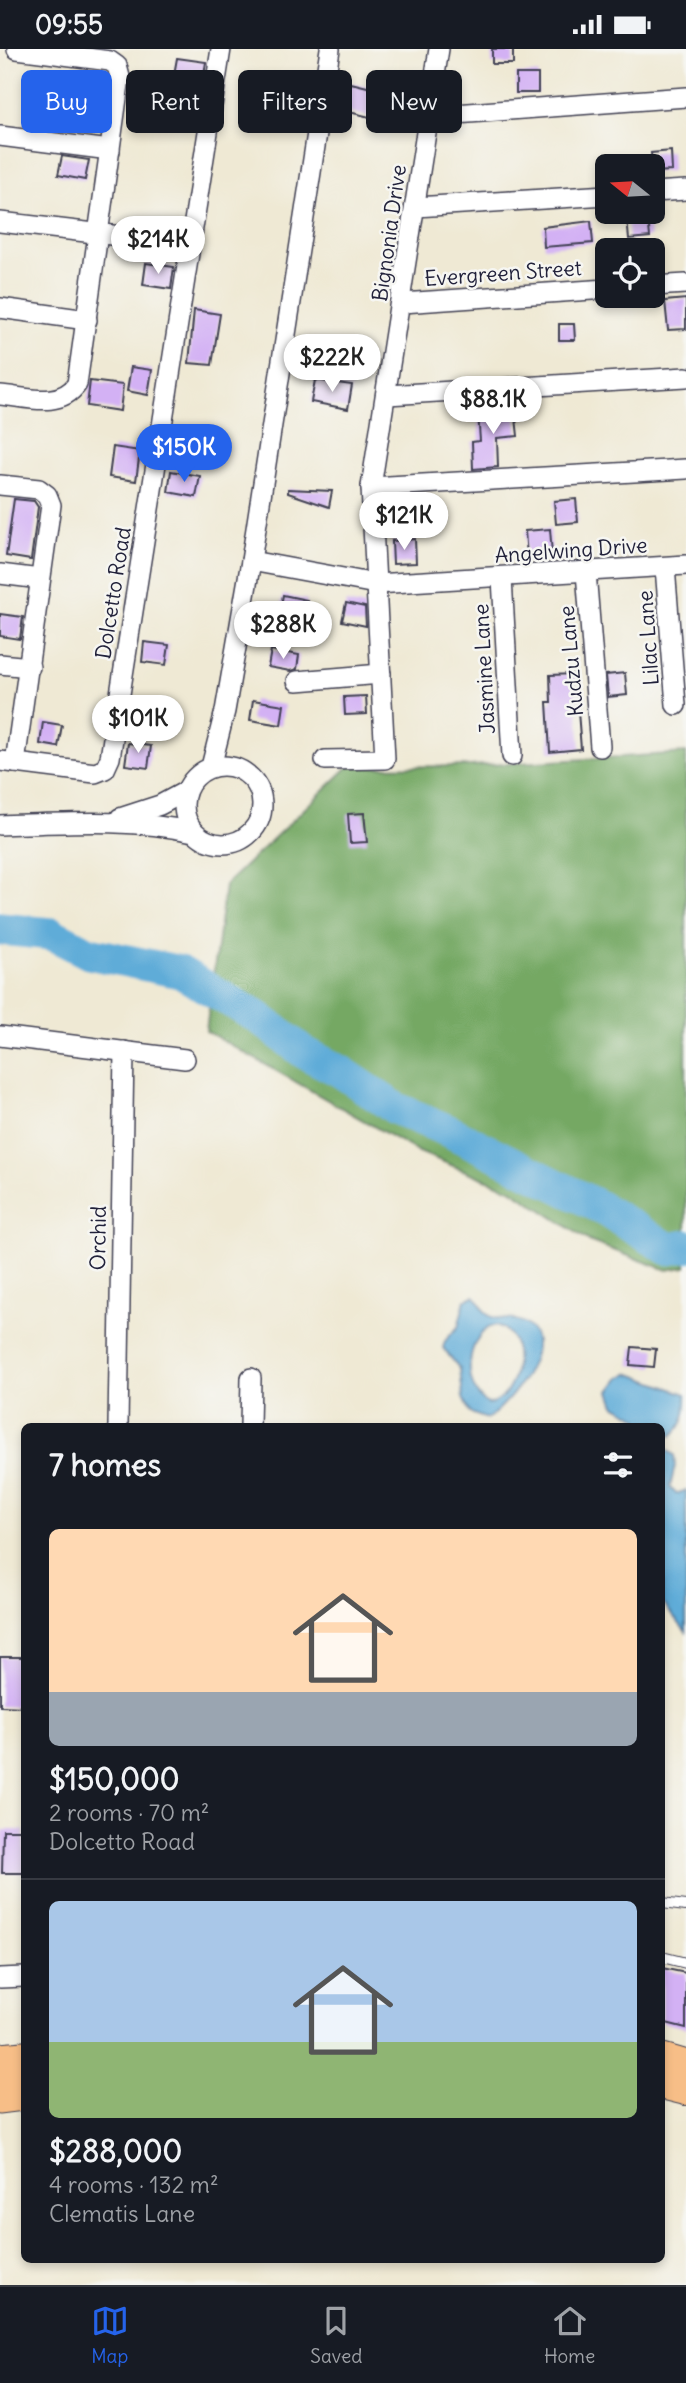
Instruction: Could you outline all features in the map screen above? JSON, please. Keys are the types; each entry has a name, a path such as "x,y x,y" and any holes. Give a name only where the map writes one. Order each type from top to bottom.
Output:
{"highway":[{"path":"665,2040 686,2045"},
{"path":"0,2063 21,2060"},
{"path":"665,2063 686,2069"},
{"path":"0,2095 21,2092"}],"main road":[{"path":"665,2084 686,2089"}],"street":[{"path":"0,395 50,400 70,394 77,384 120,77 117,66 110,61 17,49"},
{"name":"Dolcetto Road","path":"8,762 95,773 105,769 110,758 221,49"},
{"path":"211,767 225,711 251,561 330,49"},
{"name":"Bignonia Drive","path":"436,70 439,49"},
{"path":"462,113 686,96"},
{"name":"Bignonia Drive","path":"325,759 385,758 371,488 402,303 426,133"},
{"path":"0,136 110,151"},
{"path":"665,191 686,190"},
{"path":"416,207 595,196"},
{"path":"0,222 190,244"},
{"path":"665,285 686,284"},
{"name":"Evergreen Street","path":"402,303 595,290"},
{"path":"0,308 87,320"},
{"path":"387,395 686,377"},
{"path":"371,488 686,469"},
{"path":"0,485 39,489 47,495 51,505 30,667 8,762"},
{"name":"Angelwing Drive","path":"251,561 376,584 686,565"},
{"name":"Lilac Lane","path":"665,567 676,705"},
{"name":"Kudzu Lane","path":"586,572 600,747"},
{"path":"0,574 40,579"},
{"name":"Jasmine Lane","path":"502,578 512,757"},
{"path":"0,664 30,667"},
{"path":"297,681 381,674"},
{"path":"225,711 236,767"},
{"path":"0,825 109,822 165,825 194,832 217,844 230,844 242,840 260,821 263,808 256,783 236,767 211,767 200,772 186,791 160,805 109,822"},
{"path":"186,791 184,813 194,832"},
{"path":"0,1036 185,1059"},
{"name":"Orchid","path":"118,1423 124,1051"},
{"path":"250,1423 251,1378"},
{"path":"0,1978 21,1977"}],"lane":[{"path":"665,1903 686,1906"},
{"path":"665,1959 686,1963"}],"green space":[{"path":"686,753 686,1267 667,1270 591,1242 510,1189 419,1152 206,1031 225,885 348,767 470,766"}],"water":[{"path":"474,1296 487,1314 495,1318 523,1322 534,1335 536,1347 526,1375 506,1402 487,1419 470,1413 463,1398 460,1369 443,1348 445,1341 458,1327 465,1300","holes":["495,1325 506,1330 513,1339 516,1352 513,1379 499,1400 488,1404 479,1397 473,1387 470,1375 472,1350 485,1330"]},
{"path":"628,1373 686,1394 685,1412 676,1432 671,1436 665,1434 665,1423 640,1423 638,1418 615,1405 610,1391 619,1379"},
{"path":"665,1449 674,1455 675,1466 670,1487 676,1494 686,1490 686,1632 665,1606"}],"building":[{"path":"492,49 513,49 513,64 492,64"},
{"path":"177,58 206,62 205,70 175,70"},
{"path":"516,74 538,74 538,93 516,93"},
{"path":"352,83 366,87 366,116 352,113"},
{"path":"671,151 672,171 665,171 665,154 651,153"},
{"path":"62,156 89,160 85,180 58,175"},
{"path":"591,221 593,243 544,247 543,227"},
{"path":"628,224 649,224 650,237 629,238"},
{"path":"146,263 174,267 171,289 143,285"},
{"path":"686,299 686,329 668,330 665,301"},
{"path":"194,310 220,314 212,365 189,363"},
{"path":"559,324 574,324 575,340 559,340"},
{"path":"131,367 152,370 148,395 127,391"},
{"path":"315,380 352,385 348,409 311,402"},
{"path":"90,381 123,385 120,411 87,406"},
{"path":"515,409 518,436 497,438 498,467 473,469 472,442 480,441 478,412"},
{"path":"113,447 140,451 136,481 109,477"},
{"path":"171,471 200,476 196,497 168,492"},
{"path":"288,489 332,491 329,507 288,493"},
{"path":"14,499 34,501 38,507 31,560 6,556"},
{"path":"576,499 578,522 556,524 554,501"},
{"path":"550,529 552,554 527,556 525,531"},
{"path":"415,539 416,563 393,564 392,541"},
{"path":"283,595 307,600 302,620 279,615"},
{"path":"346,603 365,607 366,626 342,621"},
{"path":"0,614 23,617 20,639 0,636"},
{"path":"144,642 169,645 166,665 142,662"},
{"path":"271,650 299,655 297,669 290,671 268,667"},
{"path":"625,673 627,695 608,697 606,675"},
{"path":"575,674 581,749 550,752 547,702 551,702 550,675"},
{"path":"366,696 367,714 345,715 344,697"},
{"path":"253,700 284,705 281,725 250,720"},
{"path":"43,722 62,725 58,747 40,744"},
{"path":"128,743 151,746 148,768 125,765"},
{"path":"364,813 367,842 350,843 348,814"},
{"path":"632,1347 656,1349 654,1367 630,1365"},
{"path":"0,1657 21,1657 21,1707 0,1706"},
{"path":"3,1830 21,1830 21,1873 2,1873"},
{"path":"665,1969 686,1973 686,2028 665,2023"}],"waterway":[{"path":"0,929 52,934 89,953 180,972 259,1018 305,1053 340,1071 395,1108 451,1132 596,1205 669,1249 686,1246"}]}
